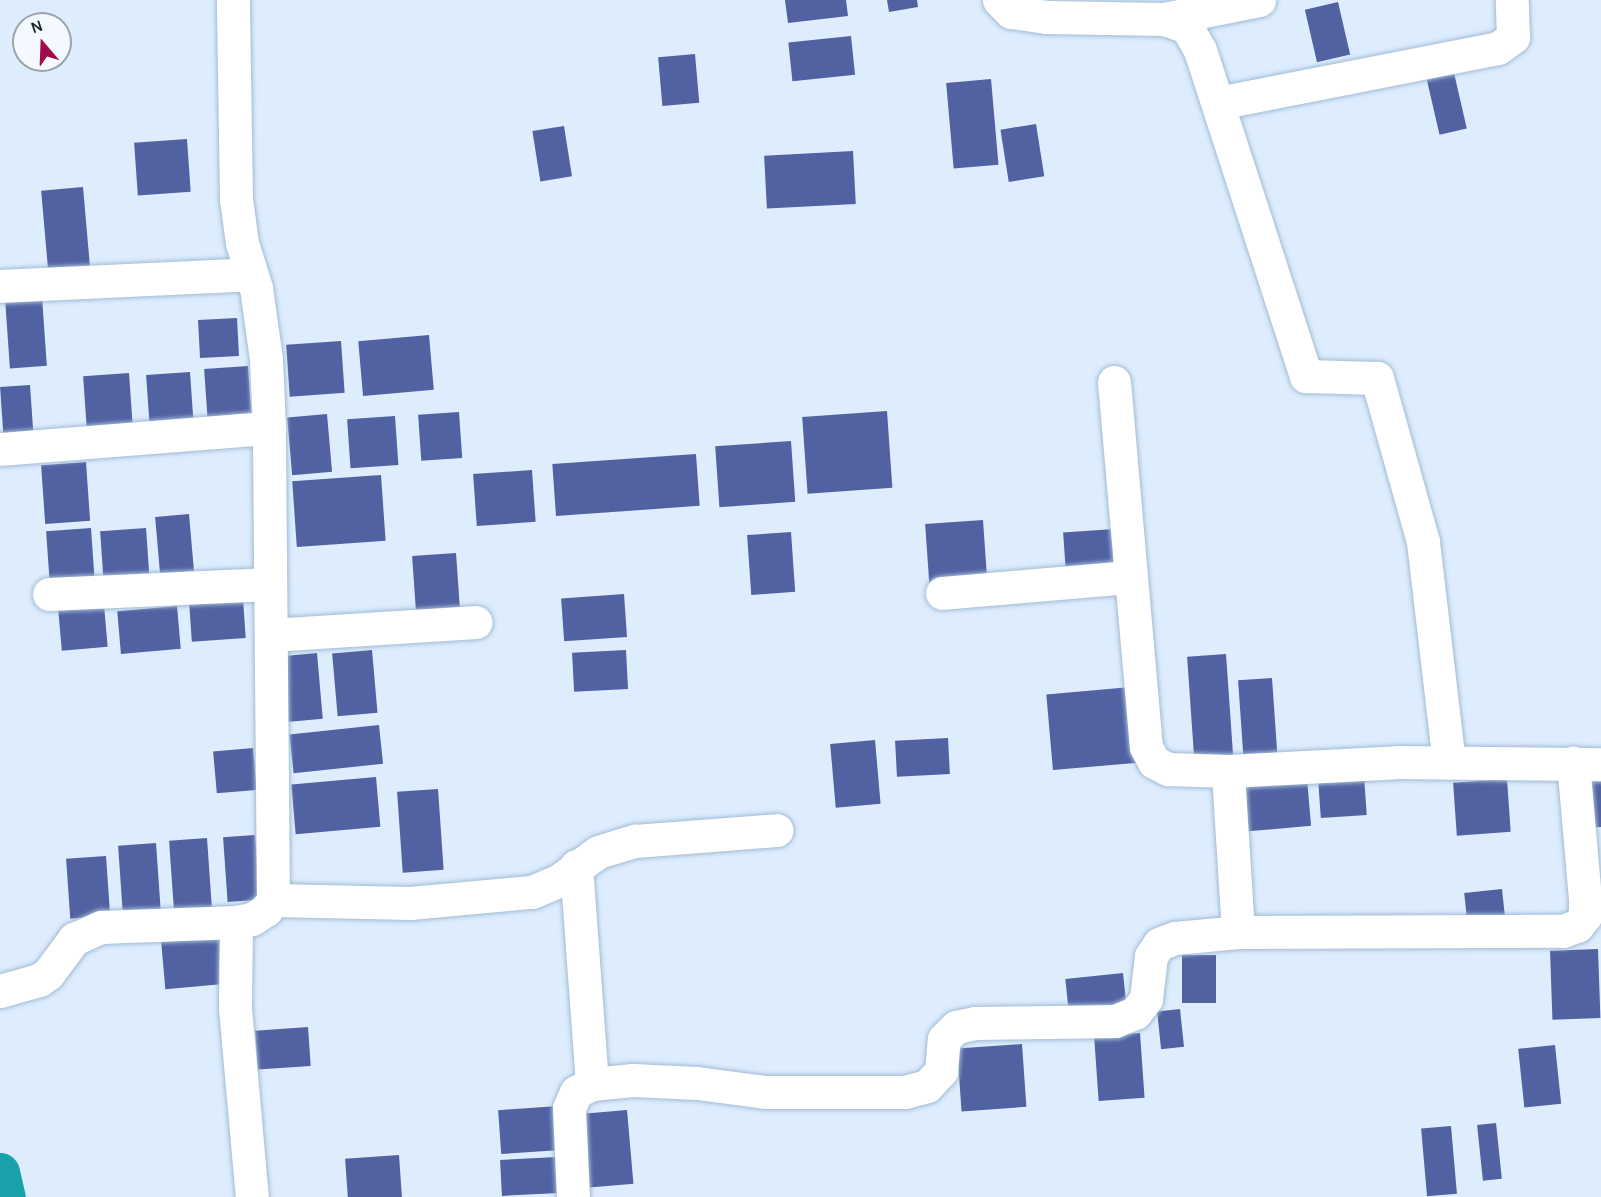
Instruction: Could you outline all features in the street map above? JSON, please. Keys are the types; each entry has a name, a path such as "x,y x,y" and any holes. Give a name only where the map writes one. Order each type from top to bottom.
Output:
{"street":[{"path":"4,991 39,980 54,967 74,939 100,927 236,922 252,919 266,910 273,900 269,428 266,359 251,274 242,243 236,199 233,0"},
{"path":"999,0 1011,12 1046,17 1164,19 1259,0"},
{"path":"1218,103 1498,48 1513,37 1512,0"},
{"path":"1164,19 1187,27 1200,51 1306,376 1377,378 1423,542 1449,762"},
{"path":"0,286 251,274"},
{"path":"573,1197 569,1108 576,1092 591,1084 633,1080 697,1083 765,1092 905,1092 927,1086 941,1071 944,1039 956,1028 975,1023 1115,1021 1135,1013 1146,999 1151,956 1159,944 1175,938 1238,932 1563,931 1577,926 1585,916 1587,763 1449,762 1228,771 1168,769 1154,762 1146,747 1114,382"},
{"path":"0,449 269,428"},
{"path":"942,593 1130,578"},
{"path":"49,594 270,584"},
{"path":"271,635 476,621"},
{"path":"1228,771 1238,932"},
{"path":"273,900 410,903 532,892 558,881 598,852 635,841 777,830"},
{"path":"576,866 591,1084"},
{"path":"236,922 236,1008 252,1197"}],"building":[{"path":"785,0 846,0 848,16 788,23"},
{"path":"887,0 917,0 918,7 889,12"},
{"path":"1338,2 1350,55 1317,62 1305,10"},
{"path":"851,36 855,75 792,81 788,43"},
{"path":"695,54 699,103 662,106 658,57"},
{"path":"1454,73 1467,129 1440,135 1427,79"},
{"path":"991,79 998,165 954,169 946,83"},
{"path":"1036,124 1044,176 1009,182 1000,130"},
{"path":"564,126 572,176 540,181 532,131"},
{"path":"187,139 191,192 138,196 134,143"},
{"path":"853,151 856,204 767,209 764,156"},
{"path":"83,187 91,274 49,277 41,191"},
{"path":"42,297 47,366 10,368 5,300"},
{"path":"237,318 239,356 200,358 198,320"},
{"path":"429,335 434,390 363,396 358,341"},
{"path":"341,341 345,393 290,397 286,345"},
{"path":"248,366 252,420 208,423 204,369"},
{"path":"190,372 194,425 150,428 146,375"},
{"path":"129,373 133,430 87,433 83,376"},
{"path":"30,385 34,436 4,438 0,387"},
{"path":"887,411 892,488 808,494 802,417"},
{"path":"459,412 462,458 421,461 418,415"},
{"path":"327,414 332,472 292,475 287,417"},
{"path":"395,416 398,465 351,468 347,419"},
{"path":"791,441 795,502 719,507 715,446"},
{"path":"696,454 700,506 556,516 552,464"},
{"path":"86,462 90,521 45,524 41,465"},
{"path":"532,470 536,522 477,526 473,474"},
{"path":"381,475 386,541 297,547 292,481"},
{"path":"189,514 194,571 160,574 155,517"},
{"path":"983,520 987,579 929,583 925,524"},
{"path":"91,528 94,576 49,579 46,531"},
{"path":"146,528 150,582 104,585 100,531"},
{"path":"1114,529 1117,571 1066,574 1063,533"},
{"path":"791,532 795,592 751,595 747,535"},
{"path":"456,553 460,610 416,613 412,556"},
{"path":"624,594 627,637 564,641 561,598"},
{"path":"243,599 246,638 192,642 189,603"},
{"path":"104,605 108,647 62,651 58,609"},
{"path":"177,606 181,649 121,654 117,611"},
{"path":"372,650 377,713 338,716 332,653"},
{"path":"626,650 628,689 574,692 572,653"},
{"path":"317,653 323,719 287,722 281,656"},
{"path":"1226,654 1234,764 1195,766 1187,657"},
{"path":"1272,678 1278,761 1244,763 1238,680"},
{"path":"1131,687 1138,763 1053,770 1046,694"},
{"path":"379,725 383,764 294,773 289,734"},
{"path":"948,738 950,774 897,777 895,741"},
{"path":"875,740 881,804 836,808 830,744"},
{"path":"253,748 257,790 217,793 213,751"},
{"path":"1601,775 1601,827 1585,828 1580,777"},
{"path":"1364,776 1367,815 1321,818 1318,779"},
{"path":"376,777 380,827 296,834 291,784"},
{"path":"1307,779 1311,826 1245,832 1241,785"},
{"path":"1507,779 1511,832 1457,836 1453,783"},
{"path":"438,789 444,870 403,873 397,792"},
{"path":"255,835 260,900 228,902 223,837"},
{"path":"207,838 212,908 174,910 169,841"},
{"path":"156,843 161,914 123,916 118,846"},
{"path":"106,856 110,916 70,919 66,859"},
{"path":"1502,889 1505,919 1467,923 1464,893"},
{"path":"222,937 226,984 165,989 161,942"},
{"path":"1598,949 1600,1018 1552,1020 1550,951"},
{"path":"1182,955 1216,955 1216,1003 1182,1003"},
{"path":"1123,973 1127,1010 1069,1016 1065,979"},
{"path":"1180,1009 1184,1047 1161,1049 1157,1011"},
{"path":"308,1027 311,1066 258,1070 255,1031"},
{"path":"1140,1033 1145,1098 1099,1101 1094,1036"},
{"path":"1022,1044 1026,1107 962,1111 957,1049"},
{"path":"1555,1045 1561,1104 1524,1108 1518,1049"},
{"path":"558,1106 561,1150 501,1154 498,1110"},
{"path":"627,1110 633,1184 584,1188 577,1114"},
{"path":"1496,1123 1502,1179 1483,1181 1477,1125"},
{"path":"1451,1126 1457,1194 1427,1196 1421,1129"},
{"path":"399,1155 402,1197 348,1197 345,1159"},
{"path":"557,1157 559,1193 502,1196 500,1160"}],"waterway":[{"path":"0,1172 6,1197"}]}
